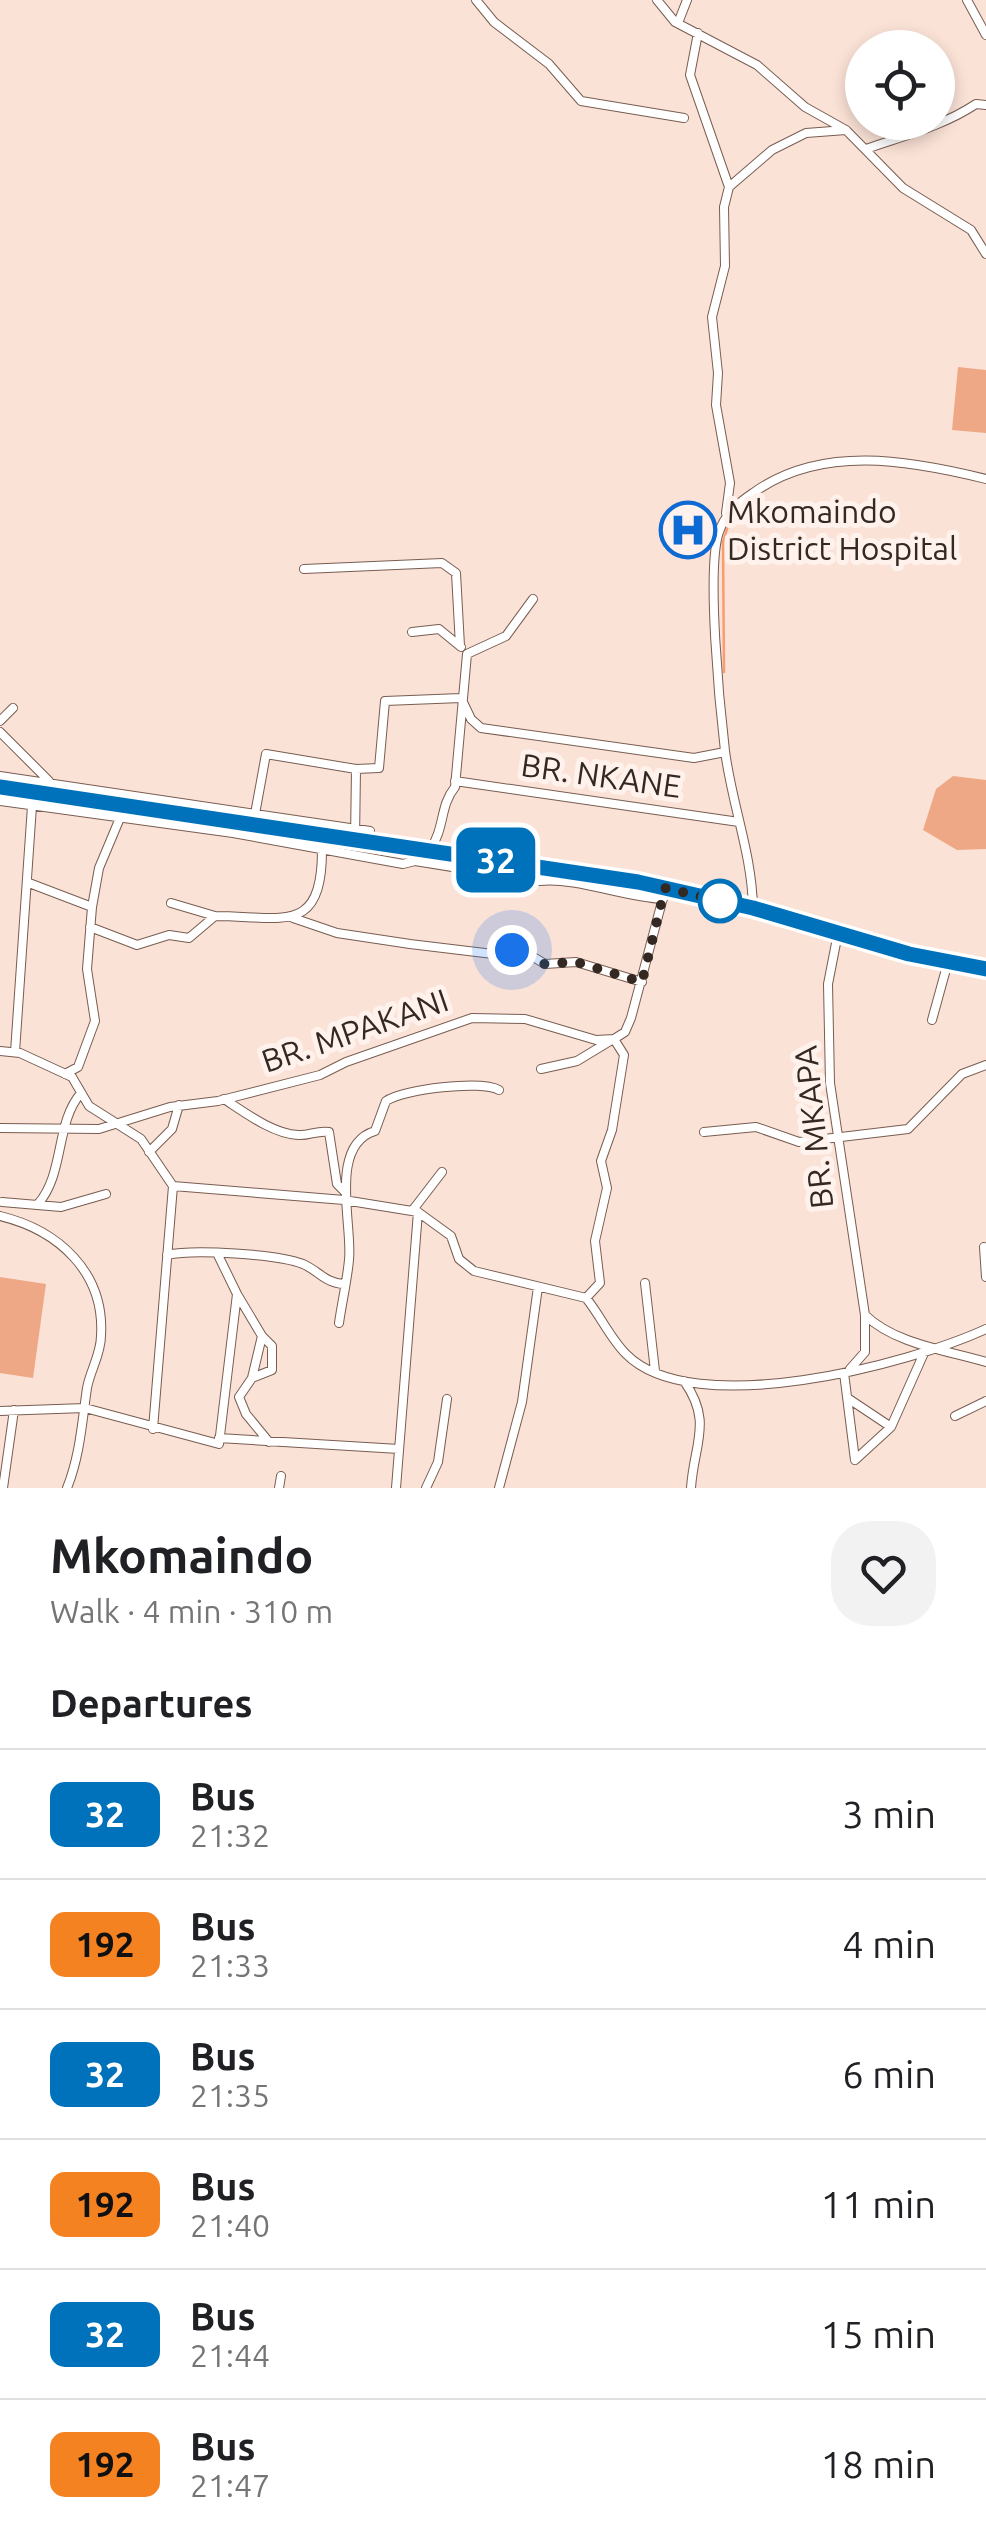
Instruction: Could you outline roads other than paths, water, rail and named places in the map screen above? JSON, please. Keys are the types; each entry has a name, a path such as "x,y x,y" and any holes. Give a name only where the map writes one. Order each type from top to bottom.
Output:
{"highway":[{"path":"0,787 52,789 254,818 322,843 355,835 430,852 753,908 986,969"}],"street":[{"path":"476,0 494,22 549,64 581,101 684,118"},
{"path":"657,0 678,23 757,65 805,107 845,129"},
{"path":"678,23 687,0"},
{"path":"967,0 986,35"},
{"path":"698,34 690,75 729,186 724,206 725,266 712,317 718,373 716,405 730,483 726,517 717,536 716,628 726,752 752,868 753,908"},
{"path":"866,150 892,137 950,121 976,104 986,105"},
{"path":"729,186 772,150 806,133 845,130"},
{"path":"856,140 903,188 971,230 986,254"},
{"path":"726,517 776,476 822,461 905,462 986,479"},
{"path":"304,569 442,563 456,573 463,650 455,781 445,800 443,830 430,852"},
{"path":"463,650 506,636 533,599"},
{"path":"412,632 439,629 463,650"},
{"path":"461,698 470,719 482,728 694,758 726,752"},
{"path":"370,831 355,835 254,818 266,754 356,769 379,768 385,702 461,698"},
{"path":"0,706 13,708 0,722"},
{"path":"0,732 52,789"},
{"path":"355,835 356,769"},
{"path":"52,789 55,772"},
{"path":"0,776 52,789"},
{"name":"BR. NKANE","path":"455,781 739,822"},
{"path":"0,800 322,843 403,864 415,861 539,881 559,880 576,887 664,894 625,1032 578,1060 541,1069"},
{"path":"15,1052 32,806"},
{"path":"120,818 99,868 92,906 86,969 95,1022 78,1067 78,1083 89,1106 113,1124 128,1129 150,1152 173,1186 153,1429"},
{"path":"293,918 308,909 314,896 322,843"},
{"path":"29,883 92,906"},
{"path":"171,904 215,916 293,918 337,932 410,944 493,954 525,952 544,964 576,962 642,982"},
{"path":"90,928 137,945 168,935 188,938 215,916"},
{"name":"BR. MKAPA","path":"838,933 828,984 830,1082 864,1315 865,1352 846,1372"},
{"path":"932,1020 948,962"},
{"name":"BR. MPAKANI","path":"0,1128 63,1132 113,1124 179,1105 224,1099 320,1075 346,1062 472,1018 526,1018 596,1040 614,1038"},
{"path":"586,1298 600,1283 595,1240 607,1188 600,1161 612,1130 624,1055 614,1038"},
{"path":"0,1051 15,1052 78,1083"},
{"path":"704,1132 756,1127 799,1142 908,1129 962,1074 986,1065"},
{"path":"65,1074 78,1067"},
{"path":"338,1322 350,1257 344,1196 355,1146 363,1134 376,1131 386,1101 394,1096 486,1084 498,1090"},
{"path":"38,1204 49,1192 63,1132 82,1093"},
{"path":"224,1099 284,1131 300,1136 316,1130 329,1132 337,1184 344,1196"},
{"path":"150,1152 172,1129 179,1105"},
{"path":"396,1488 415,1212 442,1172"},
{"path":"173,1186 344,1196 415,1212 451,1236 460,1260 474,1271 586,1298 626,1354 655,1371 684,1381 731,1385 796,1383 924,1353 986,1330"},
{"path":"67,1488 76,1466 102,1333 85,1266 39,1232 1,1217 1,1201 62,1207 106,1194"},
{"path":"984,1247 986,1277"},
{"path":"168,1254 184,1251 275,1256 305,1265 330,1284 344,1284"},
{"path":"218,1255 237,1294 272,1346 272,1370 252,1378"},
{"path":"645,1283 655,1371"},
{"path":"500,1488 522,1402 538,1286"},
{"path":"0,1413 85,1408 218,1444 237,1294"},
{"path":"864,1315 900,1338 986,1362"},
{"path":"262,1336 252,1378 238,1396 246,1414 269,1442"},
{"path":"846,1372 855,1460 891,1427 924,1353"},
{"path":"684,1381 698,1401 703,1418 691,1488"},
{"path":"426,1488 438,1462 447,1399"},
{"path":"848,1399 891,1427"},
{"path":"955,1416 986,1401"},
{"path":"3,1488 14,1410"},
{"path":"0,1413 10,1421"},
{"path":"219,1438 400,1449"},
{"path":"279,1488 281,1476"}],"waterway":[{"path":"724,672 723,542 731,516 747,502"}],"place":[{"name":"Mkomaindo District Hospital","path":"688,530"}]}
